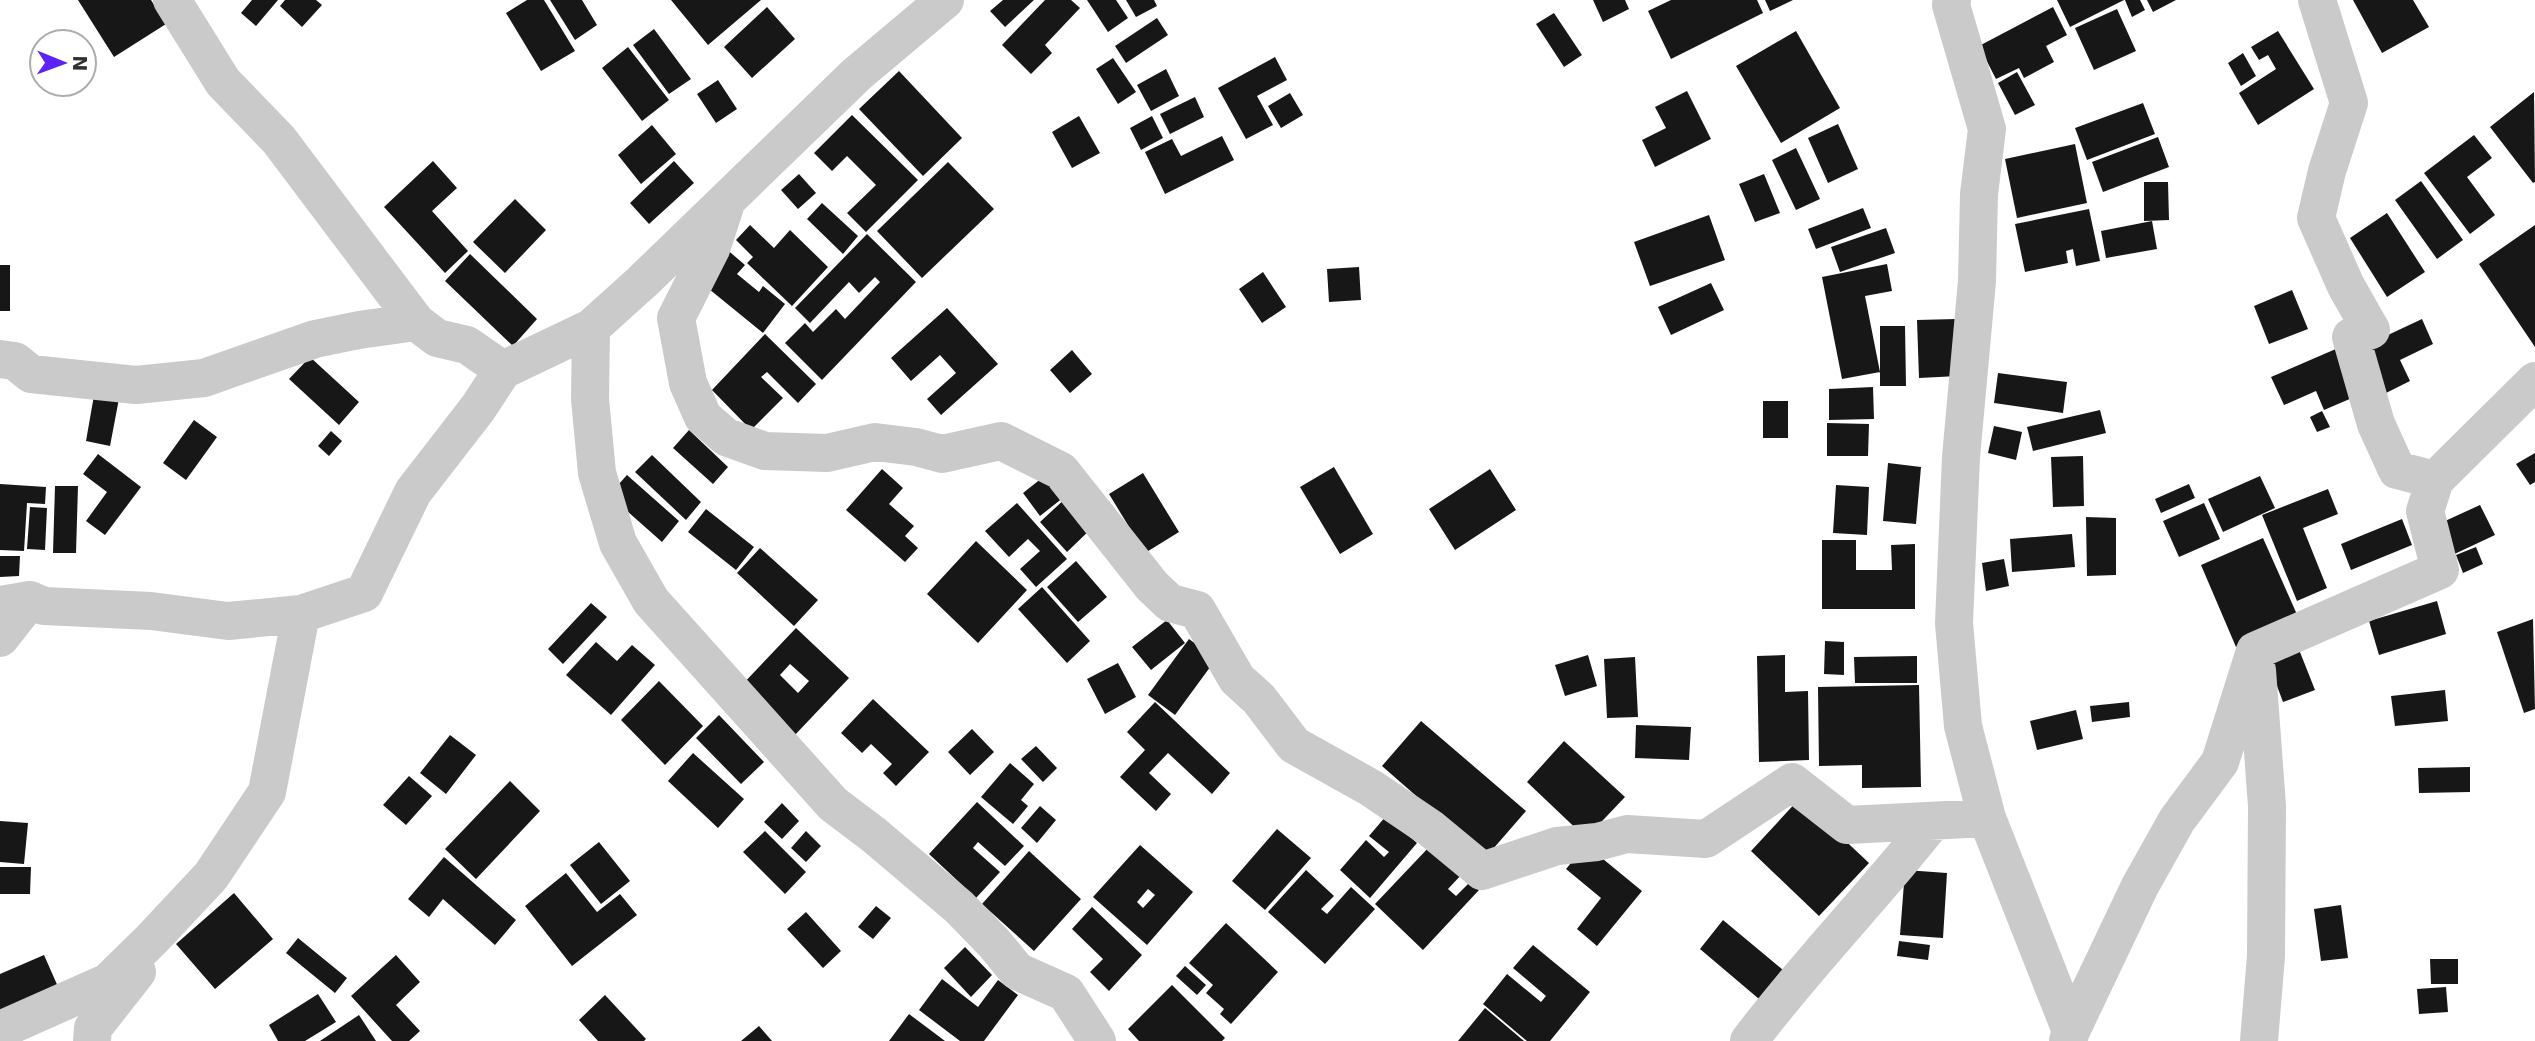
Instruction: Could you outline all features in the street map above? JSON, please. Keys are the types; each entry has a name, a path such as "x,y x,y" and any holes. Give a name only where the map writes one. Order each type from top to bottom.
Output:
{"street":[{"path":"172,0 223,82 279,140 416,322 437,338 467,345 503,370"},
{"path":"0,638 15,602 151,611 228,621 302,614 364,593 413,492 478,408 503,370 592,328 726,202 856,74 945,0"},
{"path":"1952,0 1951,5 1987,129 1979,194 1977,281 1961,457 1954,623 1964,726 1987,818 2069,1036"},
{"path":"2317,0 2349,103 2327,171 2316,218 2346,286 2371,330 2351,337 2376,424 2397,470 2435,480"},
{"path":"726,202 711,249 676,318 688,383 703,417 726,437 765,451 827,453 875,442 916,447 942,454 1001,441 1062,471 1152,586 1170,603 1197,610 1237,679 1259,699 1294,745 1371,788 1430,828 1482,871 1557,846 1597,842 1626,834 1706,839 1792,782 1847,825 1987,818"},
{"path":"0,359 15,361 31,374 136,385 204,378 315,340 359,330 416,322"},
{"path":"592,328 590,399 597,473 618,543 651,601 833,804 959,907 1017,971 1066,993 1097,1041"},
{"path":"2069,1036 2140,886 2177,820 2220,762 2255,651 2440,570 2425,511 2435,480 2535,382"},
{"path":"92,1041 93,1028 211,876 267,792 302,614"},
{"path":"2255,651 2267,806 2266,956 2259,1041"},
{"path":"1749,1041 1933,821"},
{"path":"0,1030 108,982 211,876"}],"building":[{"path":"78,0 151,0 166,24 114,57"},
{"path":"252,0 278,0 256,26 241,13"},
{"path":"285,0 316,0 322,5 302,27 280,6"},
{"path":"527,0 544,0 575,51 541,71 506,13"},
{"path":"550,0 582,0 597,25 575,40"},
{"path":"671,0 761,0 708,45"},
{"path":"1003,0 1034,0 1005,27 990,11"},
{"path":"1045,0 1071,0 1080,8 1045,45 1052,53 1031,74 1002,45"},
{"path":"1087,0 1116,0 1128,18 1108,32"},
{"path":"1126,0 1154,0 1157,6 1136,17"},
{"path":"1593,0 1625,0 1629,9 1603,22"},
{"path":"1671,0 1757,0 1763,13 1671,59 1648,11"},
{"path":"1765,0 1793,0 1770,11"},
{"path":"2057,0 2124,0 2070,27"},
{"path":"2125,0 2140,0 2145,10 2132,17"},
{"path":"2147,0 2176,0 2153,12"},
{"path":"2353,0 2413,0 2429,27 2382,53"},
{"path":"767,7 795,39 752,78 724,47"},
{"path":"2053,7 2067,35 2046,46 2054,62 2024,78 2019,68 1996,79 1979,46"},
{"path":"2117,9 2136,51 2094,70 2075,28"},
{"path":"1554,13 1582,55 1564,67 1536,24"},
{"path":"1157,18 1168,35 1126,63 1115,46"},
{"path":"654,29 691,79 669,94 633,45"},
{"path":"1796,31 1840,108 1781,143 1736,66"},
{"path":"2278,31 2314,89 2258,125 2239,93 2276,69 2268,55 2259,60 2251,47"},
{"path":"628,47 669,100 642,121 602,68"},
{"path":"2243,53 2256,76 2241,86 2228,63"},
{"path":"1275,57 1287,80 1257,96 1273,125 1246,139 1218,88"},
{"path":"1113,58 1136,92 1118,104 1096,69"},
{"path":"1166,69 1179,96 1151,111 1137,85"},
{"path":"899,71 962,138 923,176 859,109"},
{"path":"2017,72 2035,105 2015,115 1998,83"},
{"path":"718,80 737,109 716,123 697,94"},
{"path":"1687,91 1711,139 1655,167 1642,140 1666,128 1655,107"},
{"path":"2534,92 2535,182 2533,183 2490,127"},
{"path":"1290,93 1303,115 1281,128 1268,106"},
{"path":"1195,97 1204,117 1170,134 1160,114"},
{"path":"2143,103 2155,134 2087,160 2075,128"},
{"path":"852,115 918,180 866,232 847,213 876,185 847,156 832,171 814,153"},
{"path":"1079,116 1100,153 1072,168 1052,132"},
{"path":"1152,116 1163,138 1141,150 1130,128"},
{"path":"1838,124 1858,169 1828,183 1808,138"},
{"path":"652,125 676,154 641,184 618,155"},
{"path":"2474,135 2492,158 2467,177 2495,215 2470,234 2424,173"},
{"path":"1222,136 1234,160 1165,194 1145,152 1172,139 1181,156"},
{"path":"2158,137 2169,167 2103,192 2092,162"},
{"path":"2075,144 2087,203 2017,218 2005,159"},
{"path":"1796,148 1820,199 1796,210 1772,160"},
{"path":"433,161 457,188 432,211 468,251 445,273 384,207"},
{"path":"674,161 694,183 649,224 630,203"},
{"path":"948,162 994,209 922,278 877,231"},
{"path":"799,174 816,193 798,209 781,190"},
{"path":"1764,174 1780,213 1755,222 1739,184"},
{"path":"2421,181 2463,240 2437,259 2395,200"},
{"path":"2144,182 2168,182 2169,220 2144,221"},
{"path":"515,199 546,230 505,273 473,242"},
{"path":"822,203 858,236 843,254 807,219"},
{"path":"1863,208 1871,228 1816,249 1808,229"},
{"path":"2089,209 2100,261 2076,266 2073,249 2066,251 2068,263 2025,272 2015,224"},
{"path":"2387,213 2425,272 2387,297 2350,238"},
{"path":"1709,215 1725,260 1650,286 1634,242"},
{"path":"2152,221 2157,249 2106,258 2101,231"},
{"path":"750,225 774,248 790,230 828,267 792,306 747,263 753,257 736,240"},
{"path":"2535,225 2535,347 2479,264"},
{"path":"1886,228 1895,253 1840,272 1831,247"},
{"path":"867,234 916,282 822,380 785,343 805,323 813,332 836,309 845,319 880,282 875,277 859,293 849,282 810,323 795,308"},
{"path":"724,247 745,265 737,274 759,292 763,286 785,304 763,333 698,280"},
{"path":"470,254 537,319 513,346 445,281"},
{"path":"1887,264 1892,291 1865,296 1880,372 1842,379 1822,277"},
{"path":"0,265 10,265 10,311 0,311"},
{"path":"1359,267 1361,300 1329,302 1327,269"},
{"path":"1263,272 1286,307 1262,323 1239,289"},
{"path":"1711,283 1724,310 1671,335 1658,307"},
{"path":"2292,290 2308,329 2269,344 2254,306"},
{"path":"947,308 998,364 941,415 927,399 956,373 940,355 911,381 891,358"},
{"path":"1956,319 1958,376 1919,378 1917,320"},
{"path":"2422,319 2433,344 2400,360 2410,381 2378,397 2356,350"},
{"path":"1880,326 1905,326 1906,386 1880,386"},
{"path":"765,334 816,384 798,403 767,372 761,377 783,398 751,430 712,390"},
{"path":"2345,345 2359,395 2324,410 2316,391 2284,405 2271,377"},
{"path":"1072,350 1092,374 1070,393 1050,370"},
{"path":"310,357 359,402 339,425 289,379"},
{"path":"1998,373 2067,382 2063,413 1994,403"},
{"path":"96,384 121,388 110,446 86,441"},
{"path":"1873,387 1874,419 1829,420 1829,389"},
{"path":"1763,401 1788,401 1788,438 1763,438"},
{"path":"2100,410 2106,433 2033,451 2027,427"},
{"path":"2322,411 2330,427 2317,432 2310,417"},
{"path":"194,420 217,437 186,480 163,463"},
{"path":"1827,423 1869,424 1868,456 1827,456"},
{"path":"1994,426 2022,432 2016,460 1988,453"},
{"path":"689,430 728,467 713,484 673,448"},
{"path":"331,431 342,441 329,456 318,446"},
{"path":"2535,453 2535,482 2530,485 2516,464"},
{"path":"98,454 141,487 105,535 86,521 107,492 83,474"},
{"path":"652,455 701,502 686,520 635,472"},
{"path":"2083,456 2084,506 2053,507 2051,457"},
{"path":"1888,463 1921,467 1916,524 1883,521"},
{"path":"1334,467 1373,534 1340,554 1300,487"},
{"path":"882,469 903,488 889,504 914,526 905,536 918,548 905,562 846,510"},
{"path":"1490,469 1516,510 1455,550 1429,509"},
{"path":"1143,473 1179,532 1145,553 1109,494"},
{"path":"1047,474 1064,497 1040,516 1023,493"},
{"path":"627,475 679,521 662,542 609,495"},
{"path":"2260,476 2275,508 2223,532 2208,499"},
{"path":"0,484 46,487 45,504 27,503 24,551 0,550"},
{"path":"2189,484 2195,498 2161,513 2155,499"},
{"path":"1836,485 1869,487 1867,535 1833,533"},
{"path":"55,486 78,486 76,553 53,553"},
{"path":"2328,489 2338,514 2303,528 2327,588 2297,601 2262,515"},
{"path":"1068,496 1095,525 1067,552 1040,522"},
{"path":"1017,503 1067,559 1036,587 1020,569 1040,551 1028,539 1009,557 985,531"},
{"path":"2204,503 2220,539 2179,557 2163,521"},
{"path":"2480,505 2495,535 2446,558 2432,527"},
{"path":"30,507 47,508 45,550 27,549"},
{"path":"706,509 754,547 736,570 688,532"},
{"path":"2086,517 2116,518 2116,575 2087,576"},
{"path":"2402,519 2412,545 2351,570 2341,544"},
{"path":"2072,534 2075,567 2012,572 2010,539"},
{"path":"2263,538 2299,619 2236,647 2201,565"},
{"path":"1822,540 1856,540 1856,570 1892,570 1891,545 1915,544 1915,609 1822,609"},
{"path":"976,541 1027,590 978,643 927,594"},
{"path":"2476,547 2483,564 2463,573 2456,555"},
{"path":"760,548 818,600 794,626 737,573"},
{"path":"0,556 20,556 19,576 0,577"},
{"path":"2004,559 2009,586 1986,591 1982,563"},
{"path":"1076,561 1107,597 1078,622 1047,587"},
{"path":"1042,587 1090,641 1067,663 1018,609"},
{"path":"2437,601 2446,634 2379,655 2369,621"},
{"path":"591,603 607,617 563,664 548,649"},
{"path":"2533,619 2535,709 2524,713 2497,632"},
{"path":"1167,620 1185,643 1151,670 1132,647"},
{"path":"796,628 849,678 793,737 740,687","holes":["790,664 809,681 798,693 780,675"]},
{"path":"1189,639 1216,659 1175,715 1148,695"},
{"path":"1825,641 1844,642 1844,675 1824,674"},
{"path":"596,642 617,661 632,645 655,665 611,715 566,675"},
{"path":"2296,642 2315,690 2283,702 2265,654"},
{"path":"1588,655 1597,686 1565,696 1555,665"},
{"path":"1785,655 1785,692 1808,691 1809,760 1759,762 1757,656"},
{"path":"1917,656 1917,683 1855,683 1854,657"},
{"path":"1635,657 1638,717 1607,718 1604,659"},
{"path":"1118,663 1136,697 1105,714 1087,679"},
{"path":"659,681 703,726 665,765 621,720"},
{"path":"1919,685 1921,787 1862,788 1862,765 1819,766 1818,687"},
{"path":"2445,690 2448,721 2395,726 2391,696"},
{"path":"873,699 929,752 896,786 883,773 892,764 871,744 862,753 841,733"},
{"path":"1155,702 1230,773 1212,794 1168,753 1149,773 1171,794 1156,811 1120,777 1145,750 1127,732"},
{"path":"2129,702 2130,717 2092,722 2090,706"},
{"path":"2076,710 2083,739 2037,750 2030,721"},
{"path":"719,715 764,762 741,784 696,738"},
{"path":"1421,721 1526,811 1486,857 1382,766"},
{"path":"1636,725 1691,727 1689,760 1635,758"},
{"path":"972,729 994,752 970,775 948,752"},
{"path":"450,735 476,755 446,794 420,773"},
{"path":"1564,741 1625,797 1586,838 1527,782"},
{"path":"1036,746 1057,768 1043,782 1021,759"},
{"path":"693,753 744,799 718,828 668,781"},
{"path":"1010,763 1034,784 1021,800 1028,806 1013,824 981,797"},
{"path":"2470,767 2470,792 2419,793 2418,768"},
{"path":"409,776 432,796 406,825 383,805"},
{"path":"510,781 540,811 476,879 445,849"},
{"path":"1800,798 1869,863 1819,916 1751,851"},
{"path":"977,802 1024,846 1005,866 978,842 973,848 1000,872 976,898 929,854"},
{"path":"782,803 799,821 782,839 764,822"},
{"path":"1040,806 1056,820 1037,843 1021,828"},
{"path":"1386,816 1417,843 1370,898 1340,870 1366,840 1384,857 1389,852 1369,836"},
{"path":"0,821 28,823 24,864 0,862"},
{"path":"1277,829 1311,858 1265,910 1232,881"},
{"path":"765,831 806,872 785,894 743,852"},
{"path":"806,831 821,846 806,862 791,848"},
{"path":"599,842 630,881 601,904 570,865"},
{"path":"1140,845 1193,892 1147,945 1093,897","holes":["1148,889 1155,895 1143,908 1137,902"]},
{"path":"1431,845 1462,874 1448,889 1456,896 1470,882 1479,890 1423,950 1375,904"},
{"path":"1586,845 1642,891 1597,946 1577,929 1601,898 1566,869"},
{"path":"1029,851 1081,899 1034,951 982,904"},
{"path":"444,857 516,920 495,945 443,899 429,917 408,899"},
{"path":"0,867 31,867 30,894 0,894"},
{"path":"1306,870 1334,896 1321,909 1327,914 1351,887 1375,909 1325,964 1268,912"},
{"path":"1905,870 1947,873 1943,938 1900,935"},
{"path":"566,873 597,912 620,894 637,915 572,966 525,906"},
{"path":"234,893 273,939 215,989 176,944"},
{"path":"2341,905 2348,958 2321,961 2314,909"},
{"path":"876,906 891,918 873,939 858,927"},
{"path":"1092,907 1142,955 1109,991 1090,972 1103,959 1072,929"},
{"path":"806,912 841,951 823,968 787,929"},
{"path":"1723,920 1783,970 1759,999 1700,949"},
{"path":"1226,923 1278,972 1231,1024 1220,1014 1224,1009 1206,993 1213,985 1189,963"},
{"path":"298,938 347,978 335,993 286,953"},
{"path":"1899,941 1930,945 1928,960 1897,956"},
{"path":"1533,945 1590,992 1550,1041 1527,1041 1483,1004 1507,974 1541,1002 1546,996 1513,968"},
{"path":"965,947 992,975 971,997 944,968"},
{"path":"44,955 59,989 0,1015 0,974"},
{"path":"396,955 420,982 396,1005 420,1031 409,1041 392,1041 351,996"},
{"path":"2430,959 2458,959 2458,984 2431,984"},
{"path":"1185,966 1206,985 1197,995 1176,976"},
{"path":"942,979 978,1007 998,980 1018,995 984,1041 960,1041 919,1010"},
{"path":"1172,985 1225,1038 1222,1041 1139,1041 1128,1029"},
{"path":"2446,987 2448,1012 2419,1014 2417,989"},
{"path":"318,994 336,1022 305,1041 278,1041 269,1025"},
{"path":"605,995 646,1039 644,1041 598,1041 579,1020"},
{"path":"1485,1008 1524,1041 1458,1041"},
{"path":"909,1014 945,1041 889,1041"},
{"path":"359,1015 376,1041 320,1041"},
{"path":"759,1026 772,1041 741,1041"}]}
